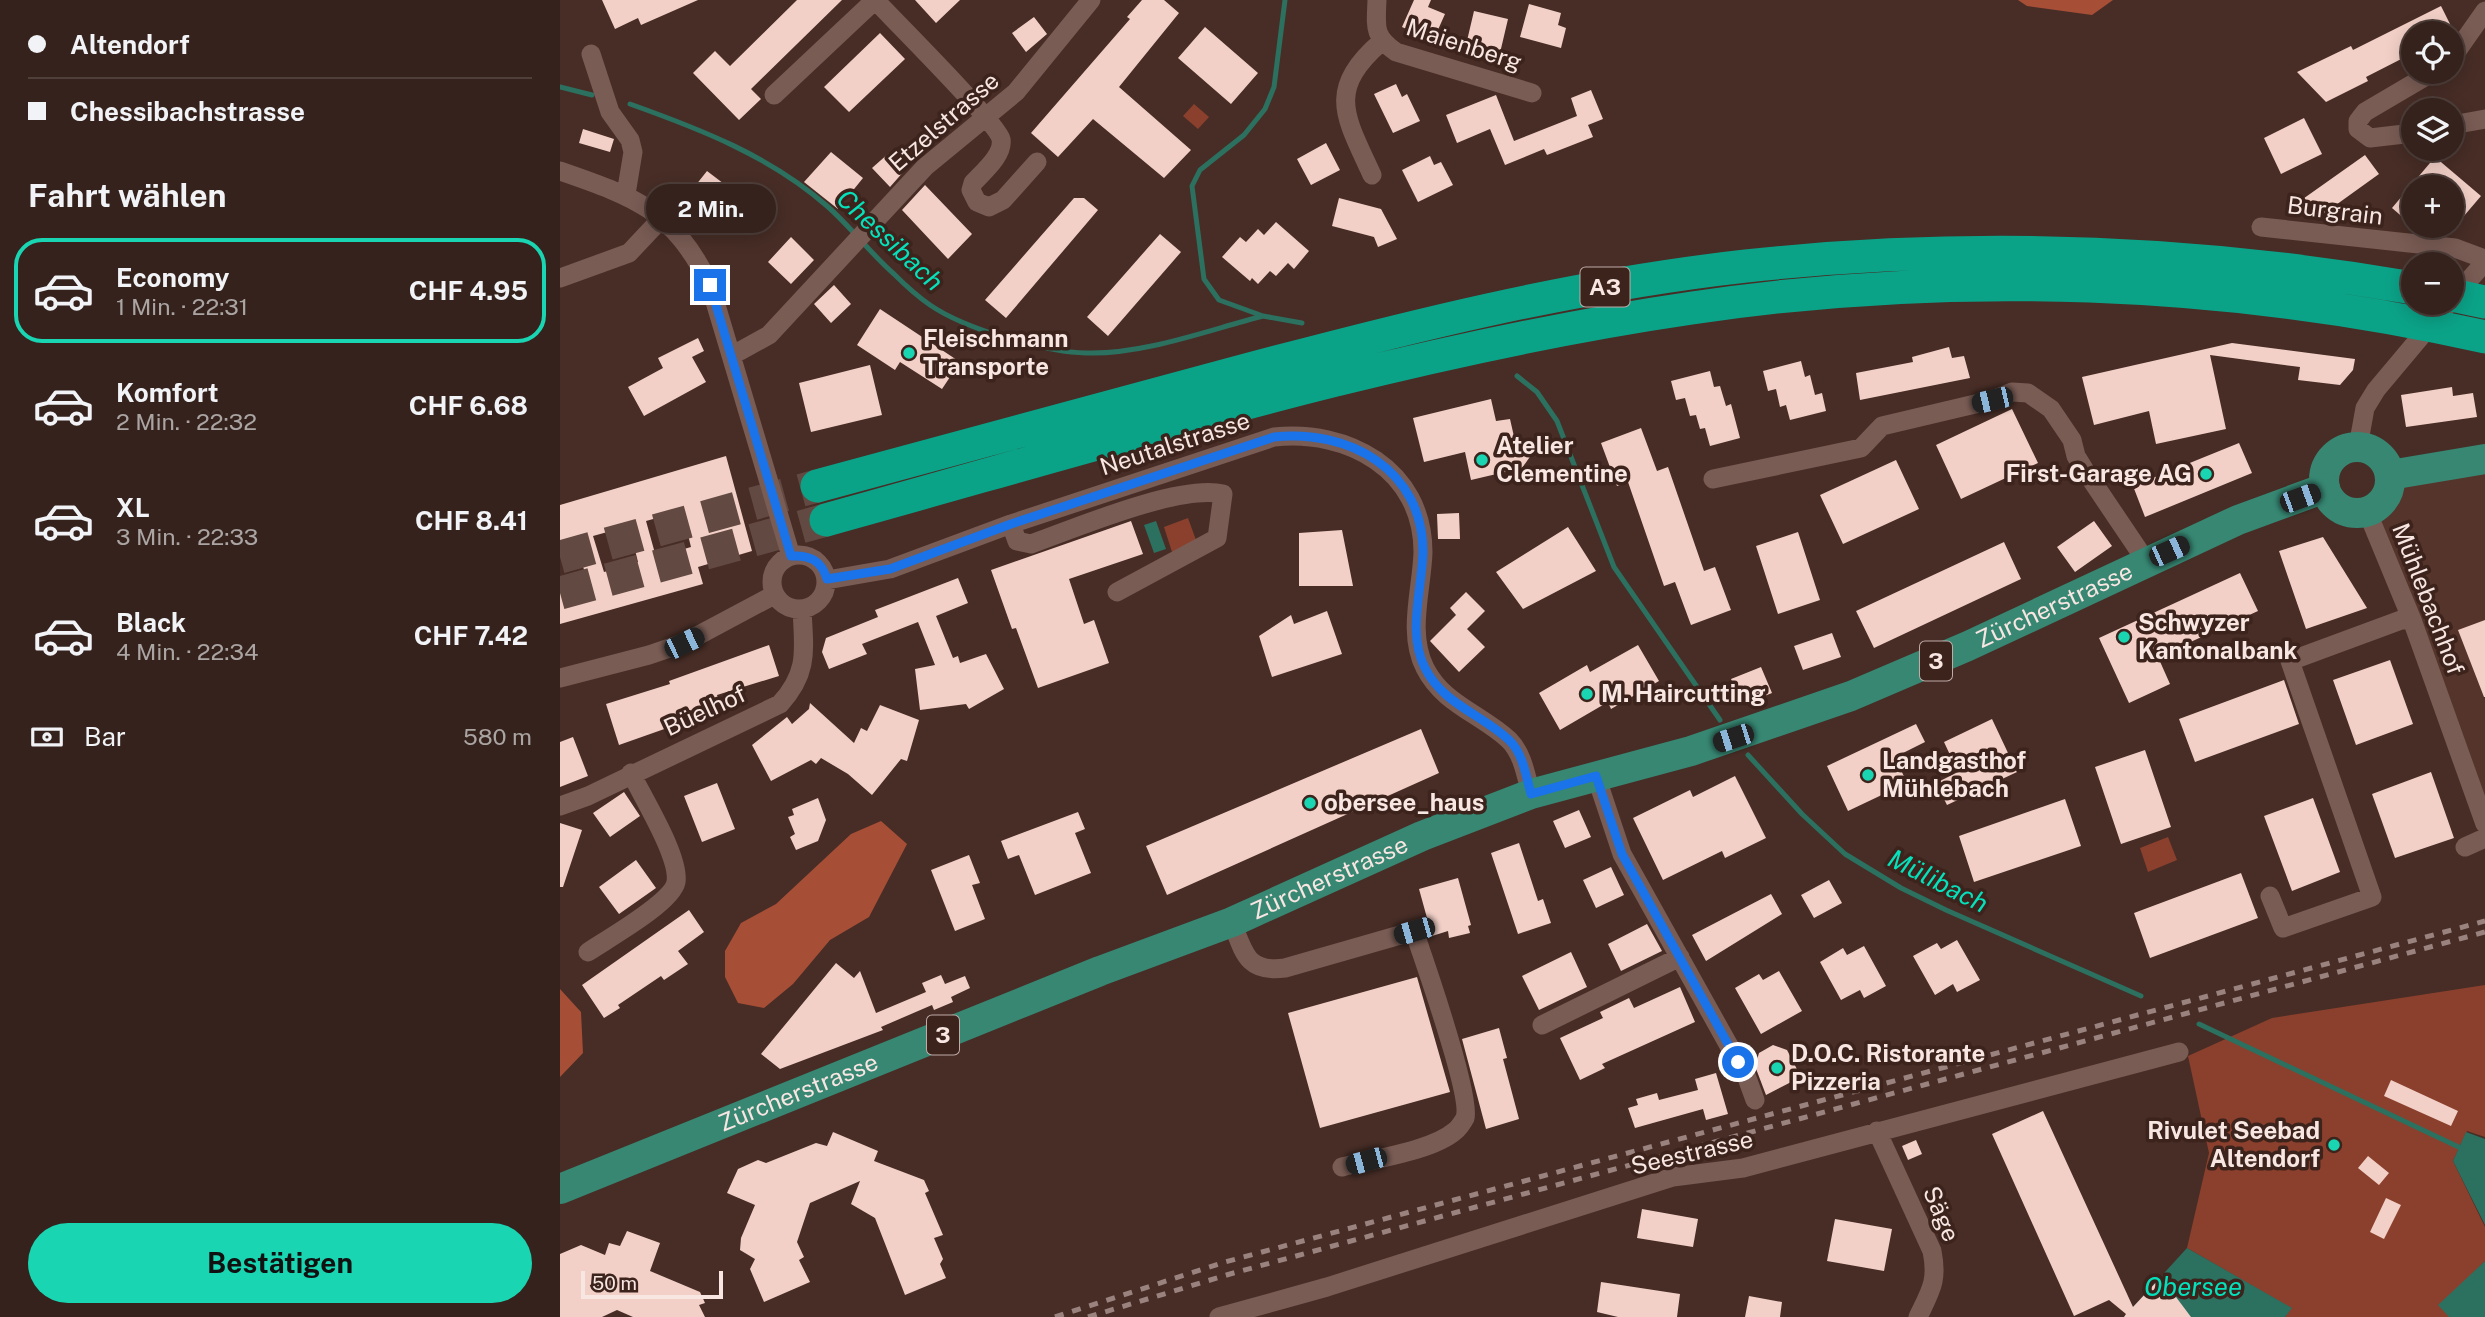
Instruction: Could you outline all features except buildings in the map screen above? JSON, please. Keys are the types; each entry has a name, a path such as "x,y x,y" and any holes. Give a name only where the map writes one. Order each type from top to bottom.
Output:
{"highway":[{"name":"A3","path":"817,486 1390,332 1593,289 1744,267 1950,252 2109,253 2257,265 2401,286"},
{"name":"A3","path":"826,520 1397,366 1540,334 1695,307 1828,293 2012,285 2183,293 2278,302 2475,335"}],"main road":[{"path":"2358,447 2375,453 2387,466 2389,475 2385,497 2367,511 2346,511 2337,506 2325,488 2324,478 2331,459 2339,452 2358,447"},
{"path":"2389,475 2485,459"},
{"name":"Zürcherstrasse","path":"560,1189 1100,971 1232,922 1422,836 1531,794 1691,751 1851,696 1968,646 2238,520 2325,488"}],"street":[{"path":"774,94 875,0 985,117 1001,138 1001,150 973,183 971,190 977,202 989,207 1003,200 1037,162"},
{"name":"Etzelstrasse","path":"731,352 740,351 769,335 925,167 1016,92 1091,0"},
{"name":"Maienberg","path":"1377,0 1376,26 1381,42 1396,52 1532,93"},
{"path":"2464,41 2485,11"},
{"name":"Maienberg","path":"1372,175 1350,127 1345,88 1357,63 1381,42"},
{"path":"591,54 610,112 630,139 634,152 626,194"},
{"path":"2401,134 2370,138 2358,129 2358,121 2365,112 2413,84"},
{"path":"2464,123 2485,119"},
{"path":"560,172 626,194 661,219 682,238 697,258 710,285 791,556"},
{"path":"560,278 629,253 661,219"},
{"name":"Burgrain","path":"2260,227 2455,248 2485,260"},
{"path":"2464,301 2485,260"},
{"path":"2358,447 2365,408 2376,390 2450,315"},
{"path":"1713,479 1861,448 1882,426 1992,400 2012,392 2028,393 2051,409 2073,440 2076,456 2146,561"},
{"name":"Neutalstrasse","path":"827,579 890,569 1011,524 1274,437 1310,435 1340,441 1360,450 1389,470 1404,488 1416,516 1423,549 1417,642 1425,669 1451,701 1509,740 1521,759 1531,794"},
{"name":"Neutalstrasse","path":"1011,524 1017,541 1031,544 1174,498 1211,491 1223,494 1217,538 1116,592"},
{"name":"Mühlebachhof","path":"2367,511 2412,620 2485,824"},
{"path":"804,555 815,559 823,568 827,579 824,594 816,604 802,610 791,609 774,595 771,583 773,572 780,562 791,556 804,555"},
{"path":"560,678 684,643 774,595"},
{"name":"Büelhof","path":"560,806 780,704 797,685 803,667 802,610"},
{"path":"2270,895 2283,929 2372,897 2290,661 2401,620 2412,620"},
{"path":"589,952 664,900 676,884 675,866 631,773"},
{"path":"1596,776 1622,854 1747,1078 1755,1100"},
{"path":"2465,846 2485,838"},
{"name":"Zürcherstrasse","path":"1232,922 1244,952 1254,965 1266,971 1414,931 1465,1099 1465,1118 1456,1131 1438,1142 1342,1167"},
{"path":"1542,1025 1680,957"},
{"name":"Seestrasse","path":"1219,1317 1327,1287 1673,1177 1744,1168 2179,1052"},
{"name":"Säge","path":"1877,1131 1926,1238 1936,1271 1935,1283 1918,1317"}],"shaded area":[{"path":"2018,0 2113,0 2092,15 2027,6"},
{"path":"1194,104 1209,117 1198,129 1183,116"},
{"path":"2485,459 2485,824 2367,511 2385,497 2389,487"},
{"path":"1188,518 1196,540 1172,552 1164,527"},
{"path":"881,821 907,844 869,917 830,940 793,984 764,1008 738,1003 725,977 725,951 741,923 776,904 851,834"},
{"path":"2168,837 2177,860 2148,872 2140,848"},
{"name":"Rivulet Seebad Altendorf","path":"2485,985 2485,1137 2467,1131 2453,1161 2485,1227 2485,1261 2441,1305 2450,1317 2285,1317 2291,1308 2187,1248 2209,1153 2188,1056 2272,1018"},
{"path":"560,989 581,1012 583,1053 560,1077"}],"water":[{"path":"1156,521 1166,549 1154,553 1144,525"},
{"path":"2466,1132 2485,1139 2485,1225 2453,1161"},
{"name":"Obersee","path":"2187,1248 2292,1308 2285,1317 2124,1317"},
{"path":"2485,1261 2485,1317 2449,1317 2438,1305"}],"waterway":[{"path":"1285,0 1274,87 1265,109 1244,135 1200,170 1192,186 1204,279 1219,300 1263,316 1302,323"},
{"name":"Chessibach","path":"560,87 592,95"},
{"name":"Chessibach","path":"630,104 708,134 782,172 827,206 920,298 945,314 1005,338 1069,352 1108,353 1153,346 1263,316"},
{"name":"Mülibach","path":"1517,376 1537,392 1557,421 1614,567 1720,720"},
{"name":"Mülibach","path":"1748,755 1802,814 1845,854 1901,888 1946,910 2141,996"},
{"name":"Mülibach","path":"2199,1024 2465,1150"}],"tunnel":[{"path":"560,557 817,486"},
{"path":"560,593 826,520"}],"railway":[{"path":"1055,1317 1225,1262 2485,921"},
{"path":"1088,1317 1230,1274 2485,932"}],"place":[{"name":"Fleischmann Transporte","path":"909,353"},
{"name":"Atelier Clementine","path":"1482,460"},
{"name":"First-Garage AG","path":"2206,474"},
{"name":"Schwyzer Kantonalbank","path":"2124,637"},
{"name":"M. Haircutting","path":"1587,694"},
{"name":"Landgasthof Mühlebach","path":"1868,775"},
{"name":"obersee_haus","path":"1310,803"},
{"name":"D.O.C. Ristorante Pizzeria","path":"1777,1068"},
{"name":"Rivulet Seebad Altendorf","path":"2334,1145"}],"route":[{"path":"710,285 791,556 804,555 815,559 823,568 827,579 890,569 1011,524 1274,437 1327,437 1375,459 1389,470 1404,488 1416,516 1423,549 1416,624 1417,642 1419,654 1432,681 1451,701 1509,740 1521,759 1531,794 1596,776 1622,854 1738,1062"}]}
